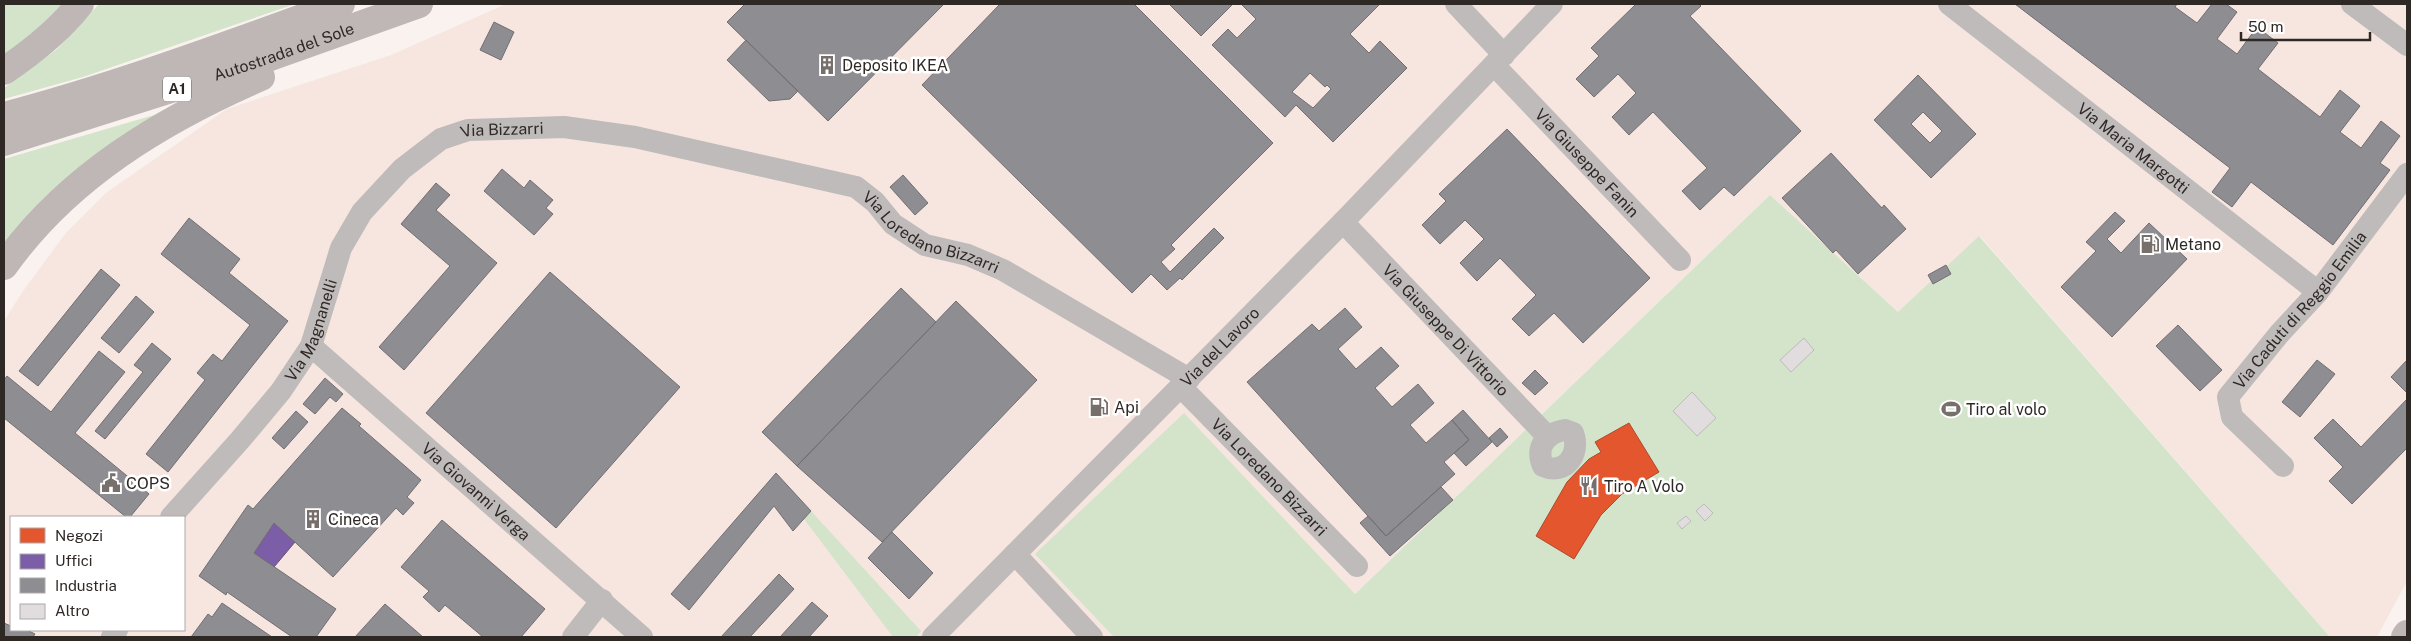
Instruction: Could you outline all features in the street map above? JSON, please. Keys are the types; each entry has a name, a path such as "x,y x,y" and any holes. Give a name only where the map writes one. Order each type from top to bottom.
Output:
{"highway":[{"path":"4,71 29,54 51,35 80,4"},
{"name":"Autostrada del Sole","path":"4,116 37,108 230,44 341,4"},
{"name":"Autostrada del Sole","path":"4,142 172,90 348,31 419,4"},
{"path":"4,266 52,208 102,165 159,128 235,89 269,74 348,31"}],"street":[{"path":"1456,4 1499,60"},
{"name":"Via del Lavoro","path":"933,637 1343,222 1552,4"},
{"name":"Via Maria Margotti","path":"1949,4 2318,292"},
{"path":"2352,4 2407,45"},
{"name":"Via Giuseppe Fanin","path":"1499,60 1680,260"},
{"name":"Via Bizzarri","path":"441,139 468,130 564,128"},
{"name":"Via Loredano Bizzarri","path":"564,128 635,137 856,187 875,202 893,224 925,245 968,256 1003,270 1185,383 1357,566"},
{"name":"Via Magnanelli","path":"171,516 240,440 281,391 311,346 341,248 362,212 402,169 441,139"},
{"name":"Via Caduti di Reggio Emilia","path":"2283,466 2232,417 2228,397 2280,333 2318,292 2407,174"},
{"name":"Via Giuseppe Di Vittorio","path":"1343,222 1547,436"},
{"name":"Via Giovanni Verga","path":"311,346 642,637"},
{"path":"1015,554 1092,637"},
{"path":"573,637 602,600"}],"shaded area":[{"path":"506,4 2407,4 2407,581 2377,637 2330,637 1980,236 1898,312 1770,195 1310,637 4,637 4,321 23,291 65,234 107,192 227,109 391,55"}],"green space":[{"path":"4,4 68,4 4,60"},
{"path":"99,4 295,4 83,77 4,99 4,88 57,49"},
{"path":"171,110 4,248 4,159"},
{"path":"1770,195 1898,312 1979,236 2330,637 1114,637 1035,554 1184,413 1355,594"},
{"path":"811,511 921,631 916,637 893,637 804,519"}],"building: Negozi":[{"path":"1629,423 1659,472 1622,494 1601,515 1574,559 1536,536 1567,482 1589,459 1601,452 1595,442"}],"building: Uffici":[{"path":"274,523 295,542 274,567 254,553"}],"building: Industria":[{"name":"Deposito IKEA","path":"745,4 944,4 828,121 727,22"},
{"path":"1000,4 1134,4 1273,143 1171,245 1175,249 1161,262 1170,272 1214,228 1224,238 1182,280 1180,278 1167,290 1151,274 1132,293 922,85"},
{"path":"1169,4 1233,4 1201,36"},
{"path":"1241,4 1380,4 1350,34 1369,53 1380,41 1407,68 1333,142 1296,105 1285,117 1212,45 1228,29 1237,38 1256,19","holes":["1310,73 1325,87 1327,85 1331,89 1313,108 1292,92"]},
{"path":"1636,4 1699,4 1701,6 1690,16 1801,131 1734,196 1724,187 1700,210 1682,191 1707,168 1653,112 1629,135 1612,117 1636,93 1618,74 1594,97 1576,79 1599,56 1591,48"},
{"path":"2015,4 2177,4 2175,7 2197,23 2212,4 2226,4 2237,12 2217,39 2237,54 2257,27 2278,43 2258,69 2320,117 2340,90 2360,106 2340,132 2361,148 2381,121 2400,136 2380,163 2390,170 2333,245 2251,182 2232,207 2212,192 2230,168"},
{"path":"494,22 514,32 501,60 480,50"},
{"path":"746,40 798,91 790,99 769,101 727,60"},
{"path":"1918,75 1976,134 1931,178 1874,120","holes":["1923,112 1942,131 1930,143 1911,124"]},
{"path":"1507,129 1650,278 1583,343 1554,313 1529,336 1512,319 1536,295 1500,258 1477,281 1460,263 1484,239 1465,220 1440,244 1422,225 1446,201 1439,194"},
{"path":"1831,153 1882,208 1884,205 1906,229 1858,274 1836,250 1833,253 1782,198"},
{"path":"502,169 524,188 530,180 553,200 546,208 553,214 534,235 484,191"},
{"path":"903,175 928,203 915,215 890,187"},
{"path":"436,183 450,195 436,210 497,263 404,370 379,347 450,266 401,224"},
{"path":"2115,212 2125,221 2107,239 2121,253 2149,223 2187,259 2112,337 2061,287 2096,251 2086,242"},
{"path":"189,218 240,259 229,273 288,321 168,472 146,454 205,380 197,373 213,354 222,361 250,325 161,254"},
{"path":"1946,265 1951,274 1933,284 1928,275"},
{"path":"101,269 120,285 38,386 19,371"},
{"path":"550,272 680,387 556,528 426,413"},
{"path":"901,288 936,322 797,466 762,432"},
{"path":"136,296 154,312 119,353 101,338"},
{"path":"956,301 1037,380 882,542 797,466"},
{"path":"1345,308 1362,327 1338,349 1356,369 1381,347 1399,366 1375,388 1392,407 1418,384 1434,403 1410,425 1426,443 1452,420 1469,440 1444,462 1455,474 1386,536 1247,382 1312,324 1319,331"},
{"path":"2178,325 2222,370 2200,391 2156,346"},
{"path":"152,343 171,359 105,439 95,431 143,372 134,365"},
{"path":"99,351 125,372 75,433 149,494 131,516 125,516 4,418 4,380 7,376 51,412"},
{"path":"2317,360 2335,374 2300,417 2282,402"},
{"path":"2407,360 2407,393 2391,377"},
{"path":"1535,370 1548,383 1535,395 1522,383"},
{"path":"325,378 343,394 336,402 330,397 315,414 303,404"},
{"path":"2407,399 2407,448 2352,504 2329,481 2343,467 2314,438 2333,419 2361,447"},
{"name":"Cineca","path":"342,408 361,424 359,426 421,480 407,497 414,503 403,515 396,508 333,577 274,523 254,553 336,609 316,637 292,637 227,592 226,595 199,576 248,505 253,509"},
{"path":"1463,410 1492,442 1466,466 1454,453 1469,440 1452,420"},
{"path":"296,411 308,422 284,449 272,438"},
{"path":"1500,428 1508,437 1497,447 1489,438"},
{"path":"776,473 811,511 793,531 774,506 689,610 671,594"},
{"path":"1441,487 1453,500 1390,556 1360,523 1368,516 1386,536"},
{"path":"442,520 545,609 521,637 483,637 445,605 439,612 423,597 429,591 401,567"},
{"path":"892,532 933,573 909,599 868,558"},
{"path":"779,574 794,589 750,637 721,637"},
{"path":"812,602 828,616 809,637 780,637"},
{"path":"222,603 272,637 191,637 208,614 212,617"},
{"path":"385,604 423,637 355,637"},
{"path":"4,623 10,626 10,631 29,631 35,634 33,637 4,637"}],"building: Altro":[{"path":"1804,338 1814,350 1791,372 1780,360"},
{"path":"1692,392 1716,418 1697,436 1673,411"},
{"path":"1704,504 1713,513 1705,521 1696,511"},
{"path":"1686,516 1691,521 1682,529 1677,523"}],"place":[{"name":"Deposito IKEA","path":"827,65"},
{"name":"Metano","path":"2150,244"},
{"name":"Api","path":"1099,407"},
{"name":"Tiro al volo","path":"1951,409"},
{"name":"COPS","path":"111,483"},
{"name":"Tiro A Volo","path":"1589,486"},
{"name":"Cineca","path":"313,519"}]}
